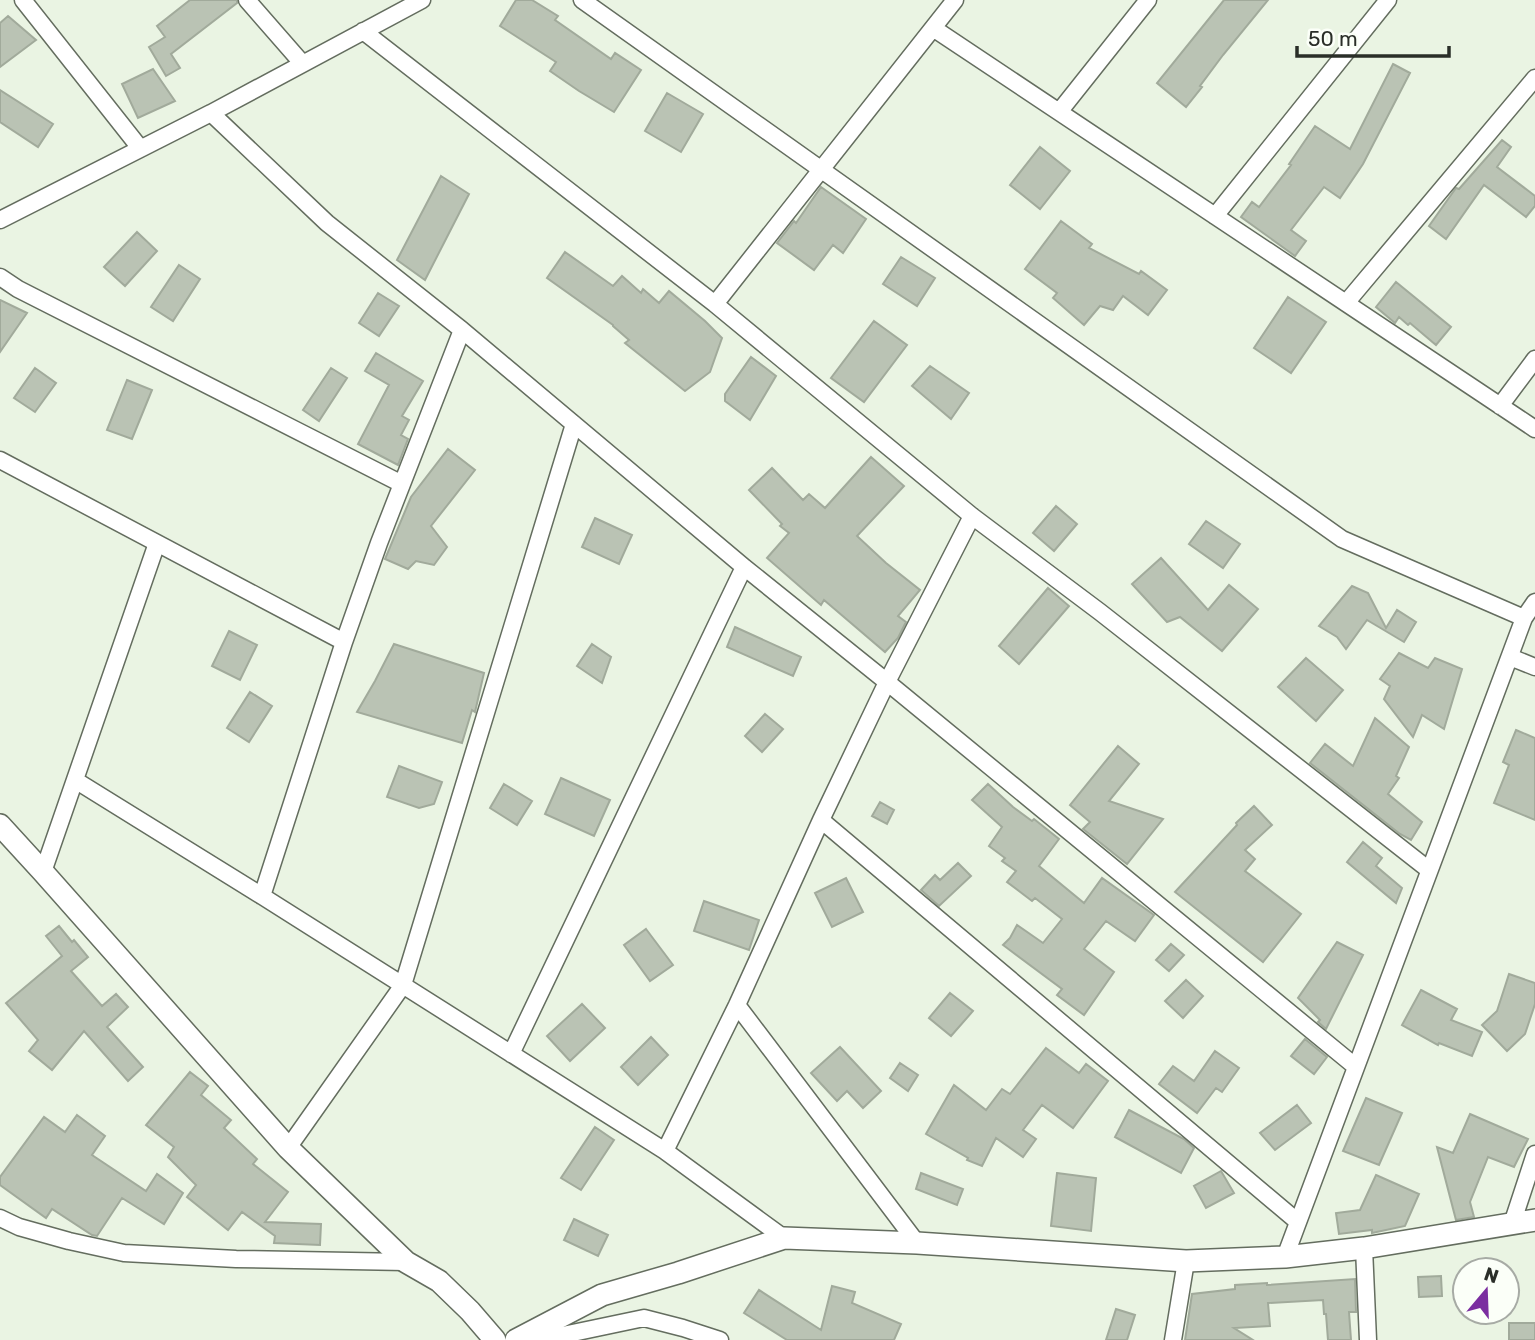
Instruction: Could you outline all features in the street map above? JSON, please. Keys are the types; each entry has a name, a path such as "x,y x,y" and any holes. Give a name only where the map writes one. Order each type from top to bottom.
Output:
{"street":[{"path":"23,0 140,148"},
{"path":"247,0 302,63"},
{"path":"0,220 211,113 422,0"},
{"path":"582,0 1342,539 1524,618"},
{"path":"715,304 955,0"},
{"path":"1059,112 1148,0"},
{"path":"1215,216 1388,0"},
{"path":"933,28 1535,429"},
{"path":"363,31 715,304 972,516 1100,612 1429,870"},
{"path":"1346,303 1535,78"},
{"path":"211,113 327,223 461,330 744,567 1356,1067"},
{"path":"0,277 402,484"},
{"path":"262,896 344,642 461,330"},
{"path":"1500,406 1535,359"},
{"path":"288,1148 403,985 574,424"},
{"path":"0,460 344,642"},
{"path":"665,1151 737,1005 887,682 972,516"},
{"path":"43,872 157,543"},
{"path":"511,1054 744,567"},
{"path":"1285,1257 1524,618 1535,602"},
{"path":"1510,657 1535,667"},
{"path":"75,780 665,1151 784,1238"},
{"path":"821,820 1298,1222"},
{"path":"0,825 288,1148 406,1262 439,1281 495,1340"},
{"path":"737,1005 917,1243"},
{"path":"1512,1224 1535,1154"},
{"path":"0,1218 19,1227 69,1241 124,1252 236,1259 406,1262"},
{"path":"516,1340 602,1295 784,1238 917,1243 1186,1261 1285,1257 1364,1248 1535,1220"},
{"path":"1364,1248 1368,1340"},
{"path":"1173,1340 1186,1261"},
{"path":"538,1340 644,1318 720,1340"}],"building":[{"path":"190,0 237,0 237,3 171,54 180,68 166,76 149,47 165,37 157,26"},
{"path":"516,0 532,0 558,16 555,20 611,59 615,53 641,70 614,112 550,71 556,62 500,26"},
{"path":"1224,0 1268,0 1223,55 1186,107 1157,83"},
{"path":"8,16 36,40 0,67 0,23"},
{"path":"1393,64 1410,73 1363,164 1340,198 1324,187 1291,230 1306,241 1295,256 1241,217 1252,202 1259,207 1291,165 1289,164 1315,126 1350,149"},
{"path":"153,69 175,101 138,118 122,84"},
{"path":"0,90 53,124 38,147 0,122"},
{"path":"667,93 703,114 681,152 645,131"},
{"path":"1502,140 1511,147 1497,167 1535,196 1535,206 1526,217 1484,185 1446,239 1429,226 1456,188 1459,189"},
{"path":"1040,147 1070,171 1040,209 1010,185"},
{"path":"441,176 469,194 425,280 397,260"},
{"path":"821,187 866,219 843,253 833,245 814,270 777,243 794,221 796,223"},
{"path":"1061,221 1092,244 1089,248 1139,274 1141,271 1167,290 1148,315 1123,296 1113,310 1100,306 1084,325 1053,298 1057,293 1025,269"},
{"path":"137,232 157,251 125,286 104,267"},
{"path":"565,252 613,286 622,276 641,293 643,289 659,303 669,291 722,338 710,372 685,391 625,343 629,340 613,325 547,278"},
{"path":"901,257 935,278 917,306 883,284"},
{"path":"179,265 200,279 173,321 151,307"},
{"path":"1396,282 1451,327 1436,345 1410,323 1408,325 1399,317 1395,323 1376,307"},
{"path":"378,293 399,306 379,336 359,323"},
{"path":"1288,297 1326,322 1291,373 1254,348"},
{"path":"0,300 27,313 0,352"},
{"path":"874,321 907,345 864,402 831,378"},
{"path":"376,353 423,381 402,416 409,420 401,435 408,439 398,465 358,444 389,385 365,371"},
{"path":"751,357 776,376 750,420 725,401 725,394"},
{"path":"930,366 969,393 951,419 912,386"},
{"path":"35,368 56,383 35,412 14,398"},
{"path":"331,368 347,378 319,421 303,410"},
{"path":"127,380 152,390 132,439 107,430"},
{"path":"448,449 475,470 431,526 447,547 434,565 416,561 408,569 385,559 411,497"},
{"path":"871,457 904,486 857,536 920,590 898,616 906,622 898,638 885,652 824,600 821,605 767,558 789,533 749,490 772,468 803,500 809,494 825,508"},
{"path":"1056,506 1077,524 1054,551 1033,533"},
{"path":"595,518 632,535 619,564 582,547"},
{"path":"1206,521 1240,544 1223,568 1189,544"},
{"path":"1161,558 1208,610 1229,585 1258,609 1222,651 1180,617 1167,622 1132,584"},
{"path":"1352,586 1368,593 1386,628 1397,610 1416,622 1404,642 1367,620 1346,649 1337,637 1319,626"},
{"path":"1048,588 1069,606 1019,664 999,646"},
{"path":"735,627 801,657 793,676 727,647"},
{"path":"229,631 257,645 240,680 212,666"},
{"path":"394,644 484,673 475,712 472,710 462,743 357,712"},
{"path":"592,644 611,657 602,683 577,666"},
{"path":"1399,653 1428,668 1435,658 1462,669 1444,729 1422,715 1413,737 1384,699 1390,686 1380,679"},
{"path":"1306,658 1343,690 1316,721 1278,687"},
{"path":"250,692 272,706 249,742 227,728"},
{"path":"765,714 783,729 762,752 745,736"},
{"path":"1375,718 1409,747 1396,776 1399,778 1388,794 1422,822 1411,840 1310,763 1325,744 1353,766"},
{"path":"1516,730 1535,738 1535,820 1494,803 1509,765 1503,762"},
{"path":"1118,746 1139,764 1109,801 1163,819 1127,864 1083,829 1090,822 1070,805"},
{"path":"399,766 442,782 434,804 419,808 387,797"},
{"path":"561,778 610,800 594,836 545,814"},
{"path":"504,784 532,801 517,825 490,808"},
{"path":"988,784 1013,807 1032,821 1034,819 1059,839 1039,866 1084,903 1102,878 1154,915 1135,941 1106,921 1084,949 1114,972 1084,1015 1057,995 1062,989 1003,945 1017,925 1043,943 1062,919 1035,898 1032,901 1007,882 1016,871 1002,861 1005,858 989,846 1002,827 972,800"},
{"path":"880,802 894,810 887,824 872,816"},
{"path":"1254,806 1272,825 1245,850 1255,859 1245,871 1301,914 1263,962 1175,892"},
{"path":"1363,842 1382,858 1376,866 1402,888 1396,903 1347,862"},
{"path":"958,863 971,876 939,906 921,890 935,875 940,880"},
{"path":"846,878 863,912 832,927 815,893"},
{"path":"704,901 759,920 749,950 694,931"},
{"path":"59,926 88,957 71,971 102,1006 116,994 128,1007 107,1027 143,1067 128,1081 84,1031 52,1070 29,1051 38,1040 6,1003 62,956 46,936"},
{"path":"646,929 673,965 650,981 624,945"},
{"path":"1337,942 1363,955 1326,1029 1298,998"},
{"path":"1171,944 1184,955 1169,971 1156,960"},
{"path":"1509,974 1535,983 1535,1004 1525,1034 1507,1051 1482,1025 1497,1011"},
{"path":"1186,980 1203,996 1183,1018 1165,1001"},
{"path":"1421,990 1457,1009 1451,1020 1482,1032 1472,1056 1439,1043 1438,1045 1402,1025"},
{"path":"950,993 973,1011 951,1036 929,1018"},
{"path":"582,1004 605,1028 570,1061 547,1036"},
{"path":"651,1037 668,1055 638,1085 621,1067"},
{"path":"1305,1039 1327,1057 1314,1074 1291,1056"},
{"path":"840,1047 881,1091 863,1108 847,1091 837,1101 811,1073"},
{"path":"1046,1048 1079,1073 1086,1064 1108,1081 1073,1128 1042,1105 1023,1130 1036,1139 1023,1157 996,1138 982,1166 967,1160 968,1158 926,1134 954,1085 986,1110 1002,1089 1010,1094"},
{"path":"1215,1051 1239,1068 1222,1092 1216,1088 1197,1113 1159,1084 1173,1066 1194,1081"},
{"path":"900,1063 918,1075 908,1091 890,1078"},
{"path":"190,1072 208,1086 201,1095 231,1120 224,1128 257,1159 253,1164 288,1192 265,1222 321,1224 320,1245 274,1243 275,1236 242,1212 228,1230 187,1197 196,1185 168,1157 174,1147 146,1125"},
{"path":"1366,1098 1402,1113 1379,1165 1343,1151"},
{"path":"1297,1105 1311,1123 1275,1150 1260,1133"},
{"path":"1129,1110 1184,1139 1194,1148 1181,1173 1115,1137"},
{"path":"1470,1114 1528,1139 1514,1167 1488,1157 1470,1202 1474,1217 1456,1220 1437,1147 1453,1153"},
{"path":"77,1115 105,1136 92,1155 146,1191 157,1174 183,1193 164,1224 122,1198 97,1236 92,1235 52,1209 46,1218 0,1185 0,1177 44,1117 65,1132"},
{"path":"595,1127 614,1140 581,1190 561,1178"},
{"path":"1221,1171 1234,1193 1206,1208 1194,1186"},
{"path":"921,1173 963,1189 957,1205 916,1189"},
{"path":"1057,1173 1096,1178 1091,1231 1051,1226"},
{"path":"1376,1175 1419,1194 1405,1226 1372,1233 1372,1230 1339,1234 1336,1213 1360,1210"},
{"path":"574,1219 608,1235 598,1256 564,1240"},
{"path":"1441,1276 1442,1296 1419,1297 1418,1277"},
{"path":"1355,1279 1356,1312 1349,1312 1351,1340 1328,1340 1323,1300 1268,1303 1270,1326 1234,1328 1253,1340 1185,1340 1192,1294 1235,1289 1235,1285"},
{"path":"832,1286 855,1292 852,1303 901,1324 894,1340 787,1340 744,1313 759,1290 821,1330"},
{"path":"1116,1309 1135,1315 1127,1340 1106,1340"},
{"path":"1535,1323 1535,1340 1509,1340 1509,1326"}]}
